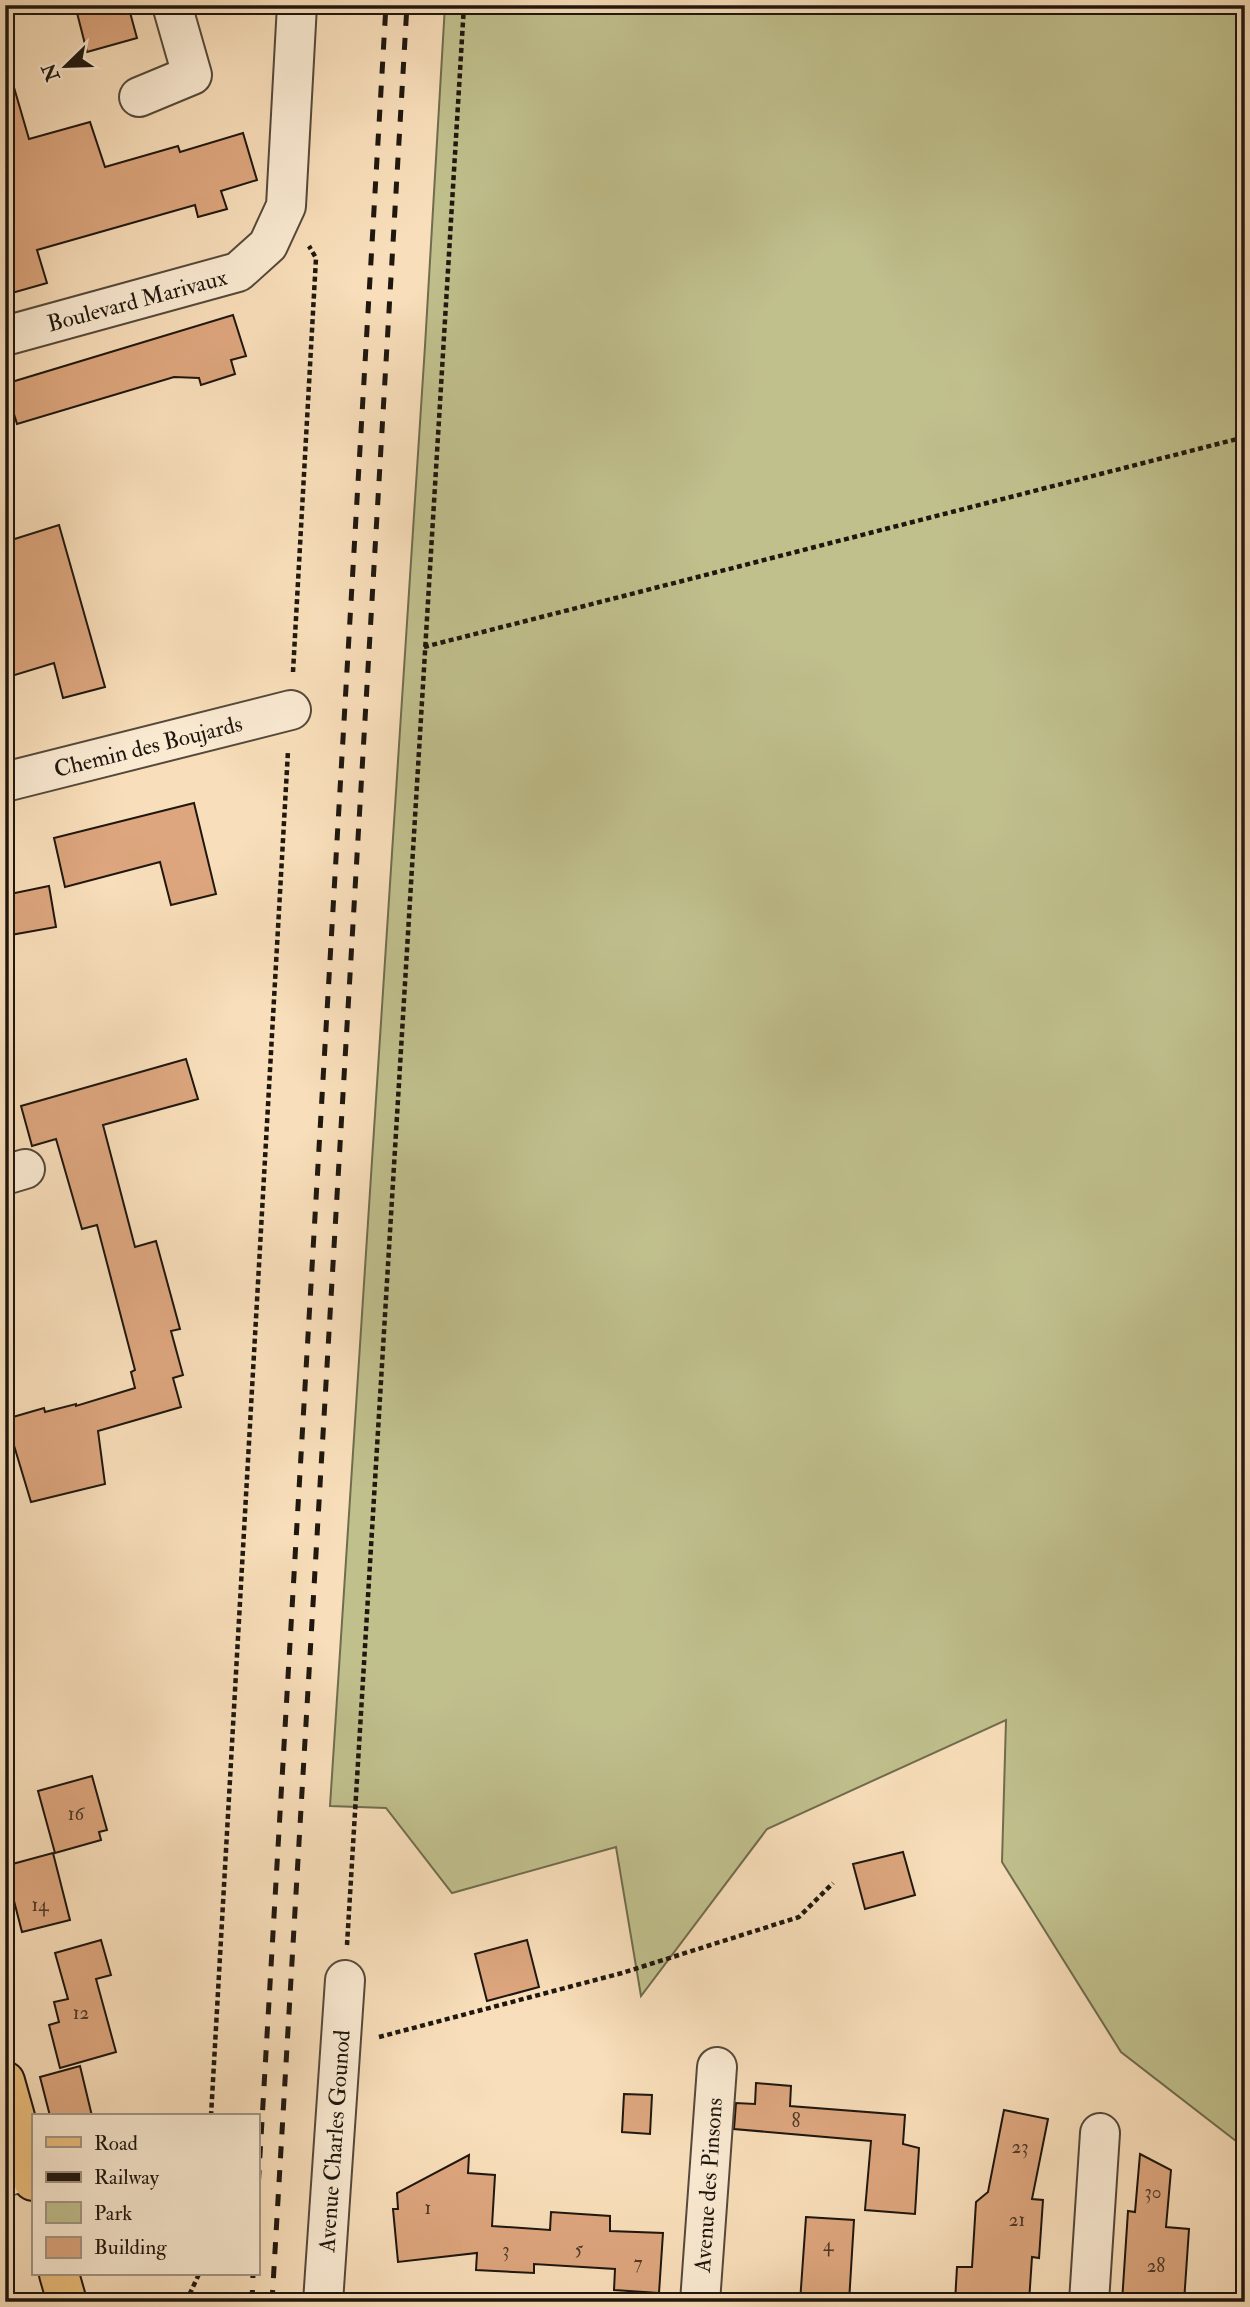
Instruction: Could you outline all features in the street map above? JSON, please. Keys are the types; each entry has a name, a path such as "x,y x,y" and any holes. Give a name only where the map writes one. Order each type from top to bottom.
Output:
{"main road":[{"path":"7,2094 32,2176"},
{"path":"60,2276 66,2302"}],"street":[{"path":"139,97 192,75 172,5"},
{"name":"Boulevard Marivaux","path":"5,336 238,272 268,245 286,206 297,5"},
{"name":"Chemin des Boujards","path":"5,782 291,710"},
{"name":"Avenue Charles Gounod","path":"323,2302 345,1980"},
{"name":"Avenue des Pinsons","path":"700,2302 717,2067"},
{"path":"1089,2302 1100,2133"}],"lane":[{"path":"5,2186 32,2179"}],"path":[{"path":"345,1980 464,5"},
{"path":"211,2114 316,258 286,206"},
{"path":"424,647 1245,437"},
{"path":"341,2047 622,1973 799,1917 834,1883"},
{"path":"187,2302 198,2276"}],"green space":[{"path":"445,5 1245,5 1245,2148 1121,2052 1002,1862 1006,1720 767,1829 641,1996 616,1847 452,1893 386,1808 330,1806"}],"building":[{"path":"75,5 128,5 137,38 87,52"},
{"path":"13,84 29,139 90,122 105,167 178,146 180,152 243,133 257,180 221,191 227,209 198,217 195,205 37,250 47,283 5,295 5,85"},
{"path":"233,315 246,356 231,360 235,374 201,385 199,378 174,377 17,424 5,384"},
{"path":"59,525 105,687 63,698 54,663 5,678 5,542"},
{"path":"194,803 216,894 171,905 160,862 65,887 54,838"},
{"path":"49,886 56,927 5,936 5,895"},
{"path":"186,1059 198,1099 103,1125 135,1247 156,1241 180,1329 171,1331 183,1375 173,1378 181,1407 98,1431 105,1484 31,1502 6,1419 44,1408 45,1412 76,1406 135,1388 131,1372 135,1370 97,1225 82,1229 56,1139 32,1146 21,1106"},
{"path":"92,1776 107,1830 99,1832 101,1840 55,1853 38,1791"},
{"path":"903,1852 915,1895 865,1909 853,1864"},
{"path":"53,1853 70,1920 22,1932 5,1866"},
{"path":"101,1940 111,1975 96,1979 116,2052 60,2068 49,2025 59,2022 54,2002 68,1999 55,1953"},
{"path":"527,1940 539,1987 487,2001 475,1954"},
{"path":"80,2066 92,2114 49,2114 40,2077"},
{"path":"756,2083 791,2086 790,2106 905,2115 903,2144 919,2148 915,2214 865,2210 871,2141 734,2129 736,2103 755,2104"},
{"path":"624,2094 652,2095 650,2134 622,2132"},
{"path":"1004,2110 1048,2119 1032,2199 1043,2200 1039,2258 1032,2257 1029,2302 955,2302 957,2267 972,2267 976,2202 988,2192"},
{"path":"1140,2154 1171,2170 1166,2227 1189,2229 1184,2302 1122,2302 1128,2211 1135,2212"},
{"path":"469,2155 468,2173 495,2175 492,2226 550,2230 551,2212 610,2216 610,2231 663,2233 659,2293 614,2290 615,2269 534,2264 534,2273 476,2270 477,2253 398,2262 393,2209 398,2209 397,2193"},
{"path":"806,2217 854,2220 849,2302 800,2302"}],"railway":[{"path":"259,2172 386,5"},
{"path":"272,2302 407,5"},
{"path":"252,2302 253,2276"}]}
